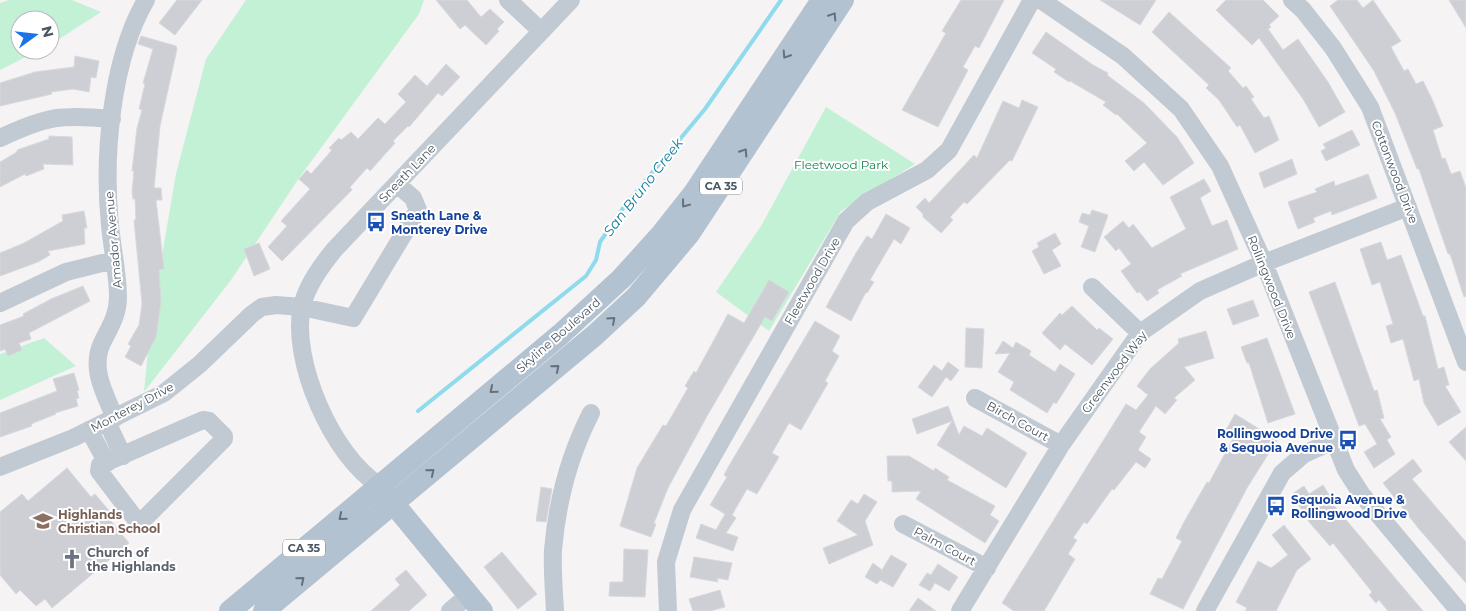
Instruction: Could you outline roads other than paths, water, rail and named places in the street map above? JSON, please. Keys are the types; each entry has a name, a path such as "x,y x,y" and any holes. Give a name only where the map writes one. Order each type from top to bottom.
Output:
{"main road":[{"name":"Skyline Boulevard","path":"230,611 583,316 638,261 668,226 718,159 822,0"},
{"name":"Skyline Boulevard","path":"264,611 595,335 654,277 689,234 843,0"},
{"name":"Sneath Lane","path":"379,486 476,603"}],"street":[{"name":"Amador Avenue","path":"115,459 111,420 98,376 98,360 101,345 117,312 118,295 108,193 112,119 126,47 135,18 146,0"},
{"path":"508,0 542,32"},
{"name":"Sneath Lane","path":"379,486 368,479 345,452 330,430 318,406 304,354 302,306 320,268 571,0"},
{"name":"Fleetwood Drive","path":"668,611 666,562 682,510 846,221 868,202 927,170 949,150 1032,0"},
{"name":"Rollingwood Drive","path":"1041,0 1123,56 1180,109 1220,166 1264,263 1346,470 1362,495 1459,611"},
{"name":"Cottonwood Drive","path":"1292,0 1303,10 1333,48 1370,107 1466,362"},
{"path":"0,138 28,125 62,116 112,119"},
{"name":"Monterey Drive","path":"0,467 89,430 164,393 183,379 252,314 262,307 276,305 302,306 353,318 418,210 413,198 397,184"},
{"name":"Greenwood Way","path":"960,611 1060,445 1140,333 1200,291 1264,263 1408,207"},
{"path":"0,303 66,272 114,260"},
{"path":"1092,287 1140,333"},
{"name":"Birch Court","path":"976,398 1060,445"},
{"path":"555,611 553,550 562,498 577,441 591,413"},
{"path":"203,420 209,421 224,436 224,439 142,521 137,521 99,471 100,465 115,459 203,420"},
{"path":"89,430 115,459"},
{"path":"1205,611 1282,473 1304,454 1333,441"},
{"name":"Palm Court","path":"904,524 987,568"},
{"path":"450,611 476,603"}],"waterway":[{"name":"San Bruno Creek","path":"418,411 586,276 596,260 600,242 626,204 705,109 781,0"}],"place":[{"name":"Sneath Lane & Monterey Drive","path":"376,222"},
{"name":"Rollingwood Drive & Sequoia Avenue","path":"1348,440"},
{"name":"Sequoia Avenue & Rollingwood Drive","path":"1276,506"},
{"name":"Highlands Christian School","path":"43,521"},
{"name":"Church of the Highlands","path":"72,559"}],"park label":[{"name":"Fleetwood Park","path":"841,164"}]}
